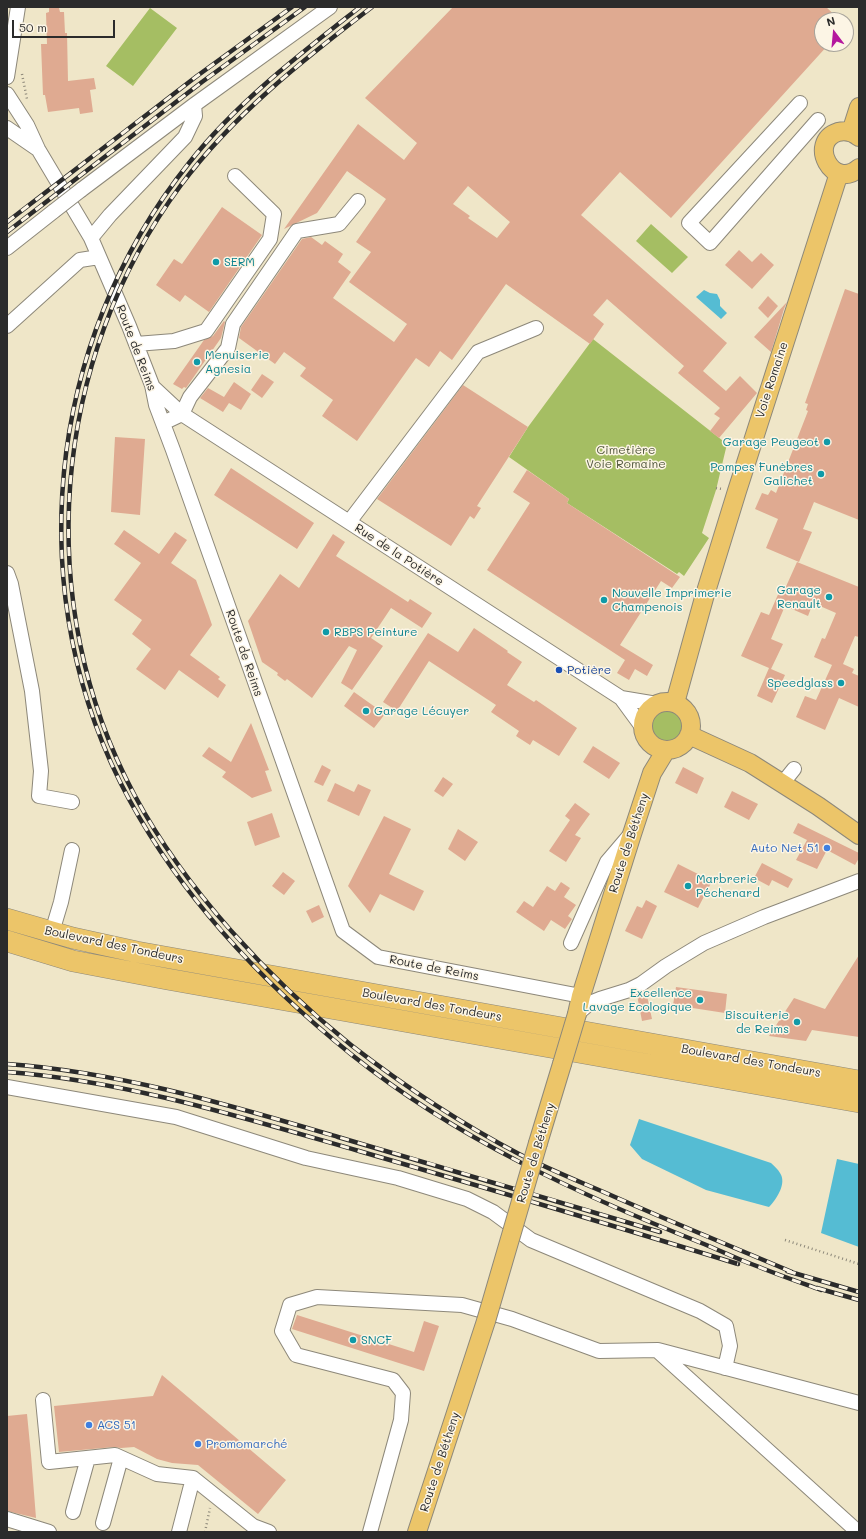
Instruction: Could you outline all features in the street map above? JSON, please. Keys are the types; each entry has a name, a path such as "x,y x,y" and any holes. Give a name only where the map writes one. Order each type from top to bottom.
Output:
{"highway":[{"name":"Boulevard des Tondeurs","path":"7,919 72,938 137,952 859,1081"},
{"name":"Boulevard des Tondeurs","path":"7,941 73,961 159,978 859,1102"},
{"path":"778,1066 859,1074"},
{"path":"689,1072 747,1092 859,1114"}],"main road":[{"path":"859,107 855,134 846,131 834,134 825,144 824,151 827,165 838,173 851,173 859,168"},
{"name":"Voie Romaine","path":"675,703 704,598 743,470 838,173"},
{"path":"663,702 675,703 682,707 687,713 691,728 685,742 680,746 653,740 644,716 657,704 663,702"},
{"path":"689,735 750,763 818,806 859,835"},
{"name":"Route de Bétheny","path":"417,1532 486,1321 577,1014 581,996 652,773 653,740"}],"street":[{"path":"7,248 194,105 330,7"},
{"path":"7,31 18,12"},
{"path":"7,77 18,12"},
{"name":"Route de Reims","path":"7,94 27,125 38,149 91,238 121,306 152,385 156,405 343,931 378,957 581,996"},
{"path":"800,103 689,223 710,243 818,120"},
{"path":"91,238 110,215 185,136 195,116 194,105"},
{"name":"Route de Reims","path":"7,128 38,149"},
{"path":"136,344 174,342 206,331 270,239 274,214 235,176"},
{"path":"163,423 182,414 190,397 228,348 232,324 297,231 339,224 358,201"},
{"path":"7,326 80,260 99,257"},
{"path":"348,522 478,352 536,328"},
{"name":"Rue de la Potière","path":"152,385 182,414 622,698 657,704"},
{"path":"7,573 11,584 32,691 41,771 39,796 72,802"},
{"path":"622,698 653,740"},
{"path":"782,784 794,769"},
{"path":"570,942 607,862 632,834"},
{"path":"52,932 61,902 72,850"},
{"path":"577,1014 590,1003 642,984 666,966 704,943 764,917 859,881"},
{"path":"7,1088 176,1117 306,1158 398,1178 467,1199 493,1212 532,1240 700,1311 726,1326 730,1346 725,1368"},
{"path":"370,1532 401,1420 403,1393 392,1380 296,1355 282,1331 290,1305 317,1298 462,1305 512,1319 599,1351 658,1350 859,1403"},
{"path":"658,1350 858,1532"},
{"path":"43,1400 49,1462 115,1456 157,1474 193,1478 253,1526 269,1532"},
{"path":"73,1512 88,1458"},
{"path":"103,1523 121,1458"},
{"path":"179,1532 193,1478"},
{"path":"7,1519 49,1532"}],"path":[{"path":"21,71 27,98 30,104"},
{"path":"785,1240 859,1264"},
{"path":"205,1532 213,1494"}],"green space":[{"path":"150,8 177,28 133,86 106,66"},
{"path":"651,224 688,257 672,273 636,241"},
{"name":"Cimetière Voie Romaine","path":"593,339 727,444 716,490 702,533 709,538 684,576 679,572 677,574 567,503 569,499 509,457 528,427"},
{"path":"664,709 670,709 679,713 683,725 679,737 670,741 664,741 655,737 651,728 651,722 655,713"}],"water":[{"path":"704,290 717,294 720,300 720,306 727,313 721,319 696,297"},
{"path":"639,1119 771,1163 782,1177 782,1186 778,1195 769,1207 706,1190 642,1159 630,1145"},
{"path":"837,1159 859,1164 859,1247 821,1233"}],"building":[{"path":"453,7 826,7 831,12 814,12 814,52 822,52 671,218 620,172 581,215 727,343 703,371 726,391 740,376 757,393 719,438 710,431 720,418 714,414 720,408 678,373 684,366 607,299 593,315 604,324 590,344 506,284 452,360 440,351 429,367 416,358 357,441 322,416 333,400 300,376 306,368 284,352 275,364 239,338 241,327 302,239 311,237 322,245 325,241 343,254 338,262 351,272 333,298 394,342 407,324 349,282 371,252 356,242 386,199 347,171 317,213 284,229 358,124 404,160 417,143 365,98","holes":["468,186 510,222 497,238 468,218 470,216 453,204"]},
{"path":"49,8 59,8 60,12 64,12 65,33 67,33 68,81 94,78 96,89 90,90 93,112 80,114 79,108 48,112 45,95 43,95 41,44 47,44 46,13 49,12"},
{"name":"SERM","path":"222,207 262,235 209,312 185,295 180,302 156,285 174,259 182,264"},
{"path":"739,250 752,262 761,253 774,265 752,289 725,265"},
{"path":"845,289 859,294 859,520 814,502 803,529 812,532 799,562 766,548 778,519 755,509 762,493 768,495 771,490 776,493 808,411 806,410 808,404 805,403"},
{"path":"768,296 778,306 768,318 758,308"},
{"path":"787,302 784,309 771,352 754,337"},
{"name":"Menuiserie Agnesia","path":"224,321 221,338 186,388 184,387 182,389 173,384 204,340 213,336"},
{"path":"262,374 274,382 262,398 251,390"},
{"path":"234,382 251,394 241,410 229,403 223,412 200,398 208,388 224,397"},
{"path":"463,385 528,427 477,506 481,508 474,519 470,516 451,546 377,499"},
{"path":"115,437 145,439 140,515 111,512"},
{"path":"231,468 314,523 297,549 214,495"},
{"path":"527,470 569,499 567,503 680,577 672,588 661,581 620,645 653,665 647,676 635,669 629,680 617,673 625,660 487,570 530,503 513,492"},
{"path":"124,530 159,554 175,532 187,540 171,563 196,580 209,616 212,625 190,655 220,677 218,679 226,685 218,698 179,670 165,690 136,669 151,649 132,634 142,620 114,600 141,563 114,544"},
{"path":"333,534 345,542 336,556 408,602 410,599 432,613 422,628 391,608 371,638 383,646 352,690 341,683 357,650 349,646 312,698 287,679 285,681 277,675 278,673 262,662 248,621 280,574 299,588"},
{"path":"797,562 859,587 859,637 855,636 843,664 854,669 852,673 859,676 859,707 839,698 825,730 796,717 805,696 816,700 832,665 814,657 822,638 825,639 836,613 813,603 808,616 785,606 771,639 783,644 771,669 785,675 772,703 757,696 769,668 741,656 761,612 769,615 780,590 784,591"},
{"path":"474,628 522,662 507,685 534,702 536,700 577,728 559,756 533,740 530,745 516,736 519,731 491,712 496,705 429,661 397,711 383,702 428,633 458,652"},
{"name":"Garage Lécuyer","path":"354,692 385,714 374,728 344,706"},
{"path":"251,723 269,770 265,771 272,791 252,798 222,777 226,772 202,756 209,747 231,762"},
{"path":"593,746 620,763 609,779 583,762"},
{"path":"322,765 331,770 323,786 314,782"},
{"path":"683,767 704,778 697,794 675,783"},
{"path":"443,777 453,784 443,797 434,791"},
{"path":"335,783 354,792 358,784 371,790 359,816 327,801"},
{"path":"732,791 758,804 749,820 724,807"},
{"path":"575,803 590,814 575,835 581,838 566,862 549,851 570,820 565,816"},
{"path":"272,813 280,837 255,846 247,822"},
{"path":"384,816 411,829 389,874 424,891 414,911 380,894 370,913 348,886"},
{"path":"798,823 859,853 859,858 855,865 827,850 817,869 796,860 807,840 793,833"},
{"path":"458,829 478,842 465,861 448,849"},
{"path":"762,863 793,879 788,888 772,880 769,886 754,878"},
{"name":"Marbrerie Péchenard","path":"678,864 712,881 698,908 664,892"},
{"path":"283,872 295,881 284,895 272,886"},
{"path":"561,882 570,888 564,897 576,905 568,916 572,919 565,929 551,920 544,931 516,912 524,901 533,907 547,886 555,891"},
{"path":"646,900 657,906 642,939 625,931 637,906 642,908"},
{"path":"319,905 324,917 312,923 306,911"},
{"path":"859,955 859,1037 812,1030 806,1041 769,1036 794,998 825,1009"},
{"name":"Excellence Lavage Ecologique","path":"676,987 727,994 725,1013 673,1005"},
{"path":"646,991 652,1019 642,1021 637,995"},
{"name":"SNCF","path":"297,1315 414,1352 424,1321 439,1326 424,1371 292,1329"},
{"path":"162,1375 286,1480 258,1514 198,1465 172,1463 157,1459 134,1447 114,1447 59,1452 54,1406 153,1396"},
{"path":"27,1414 36,1518 7,1511 7,1416"}],"railway":[{"path":"7,222 197,76 292,7"},
{"path":"7,232 202,82 305,7"},
{"path":"360,7 292,61 248,99 227,120 189,163 141,234 103,310 78,390 64,473 62,557 72,641 95,722 130,801 151,837 175,873 229,939 258,970 288,1000 352,1055 392,1085 434,1113 521,1163 611,1206 748,1263 821,1290"},
{"path":"372,7 320,47 270,89 202,159 181,185 137,254 104,327 82,404 70,484 70,564 80,644 102,722 135,796 155,831 178,865 231,931 260,962 320,1019 351,1045 391,1075 433,1103 475,1130 519,1154 543,1166 792,1272"},
{"path":"7,1064 91,1074 133,1082 215,1102 419,1160 660,1232"},
{"path":"7,1072 96,1084 185,1102 316,1138 738,1264"},
{"path":"787,1271 859,1292"},
{"path":"817,1288 859,1300"}],"place":[{"name":"SERM","path":"216,262"},
{"name":"Menuiserie Agnesia","path":"197,362"},
{"name":"Garage Peugeot","path":"827,442"},
{"name":"Pompes Funèbres Galichet","path":"821,474"},
{"name":"Garage Renault","path":"829,597"},
{"name":"Nouvelle Imprimerie Champenois","path":"604,600"},
{"name":"RBPS Peinture","path":"326,632"},
{"name":"Potière","path":"559,670"},
{"name":"Speedglass","path":"841,683"},
{"name":"Garage Lécuyer","path":"366,711"},
{"name":"Auto Net 51","path":"827,848"},
{"name":"Marbrerie Péchenard","path":"688,886"},
{"name":"Excellence Lavage Ecologique","path":"700,1000"},
{"name":"Biscuiterie de Reims","path":"797,1022"},
{"name":"SNCF","path":"353,1340"},
{"name":"ACS 51","path":"89,1425"},
{"name":"Promomarché","path":"198,1444"}]}
